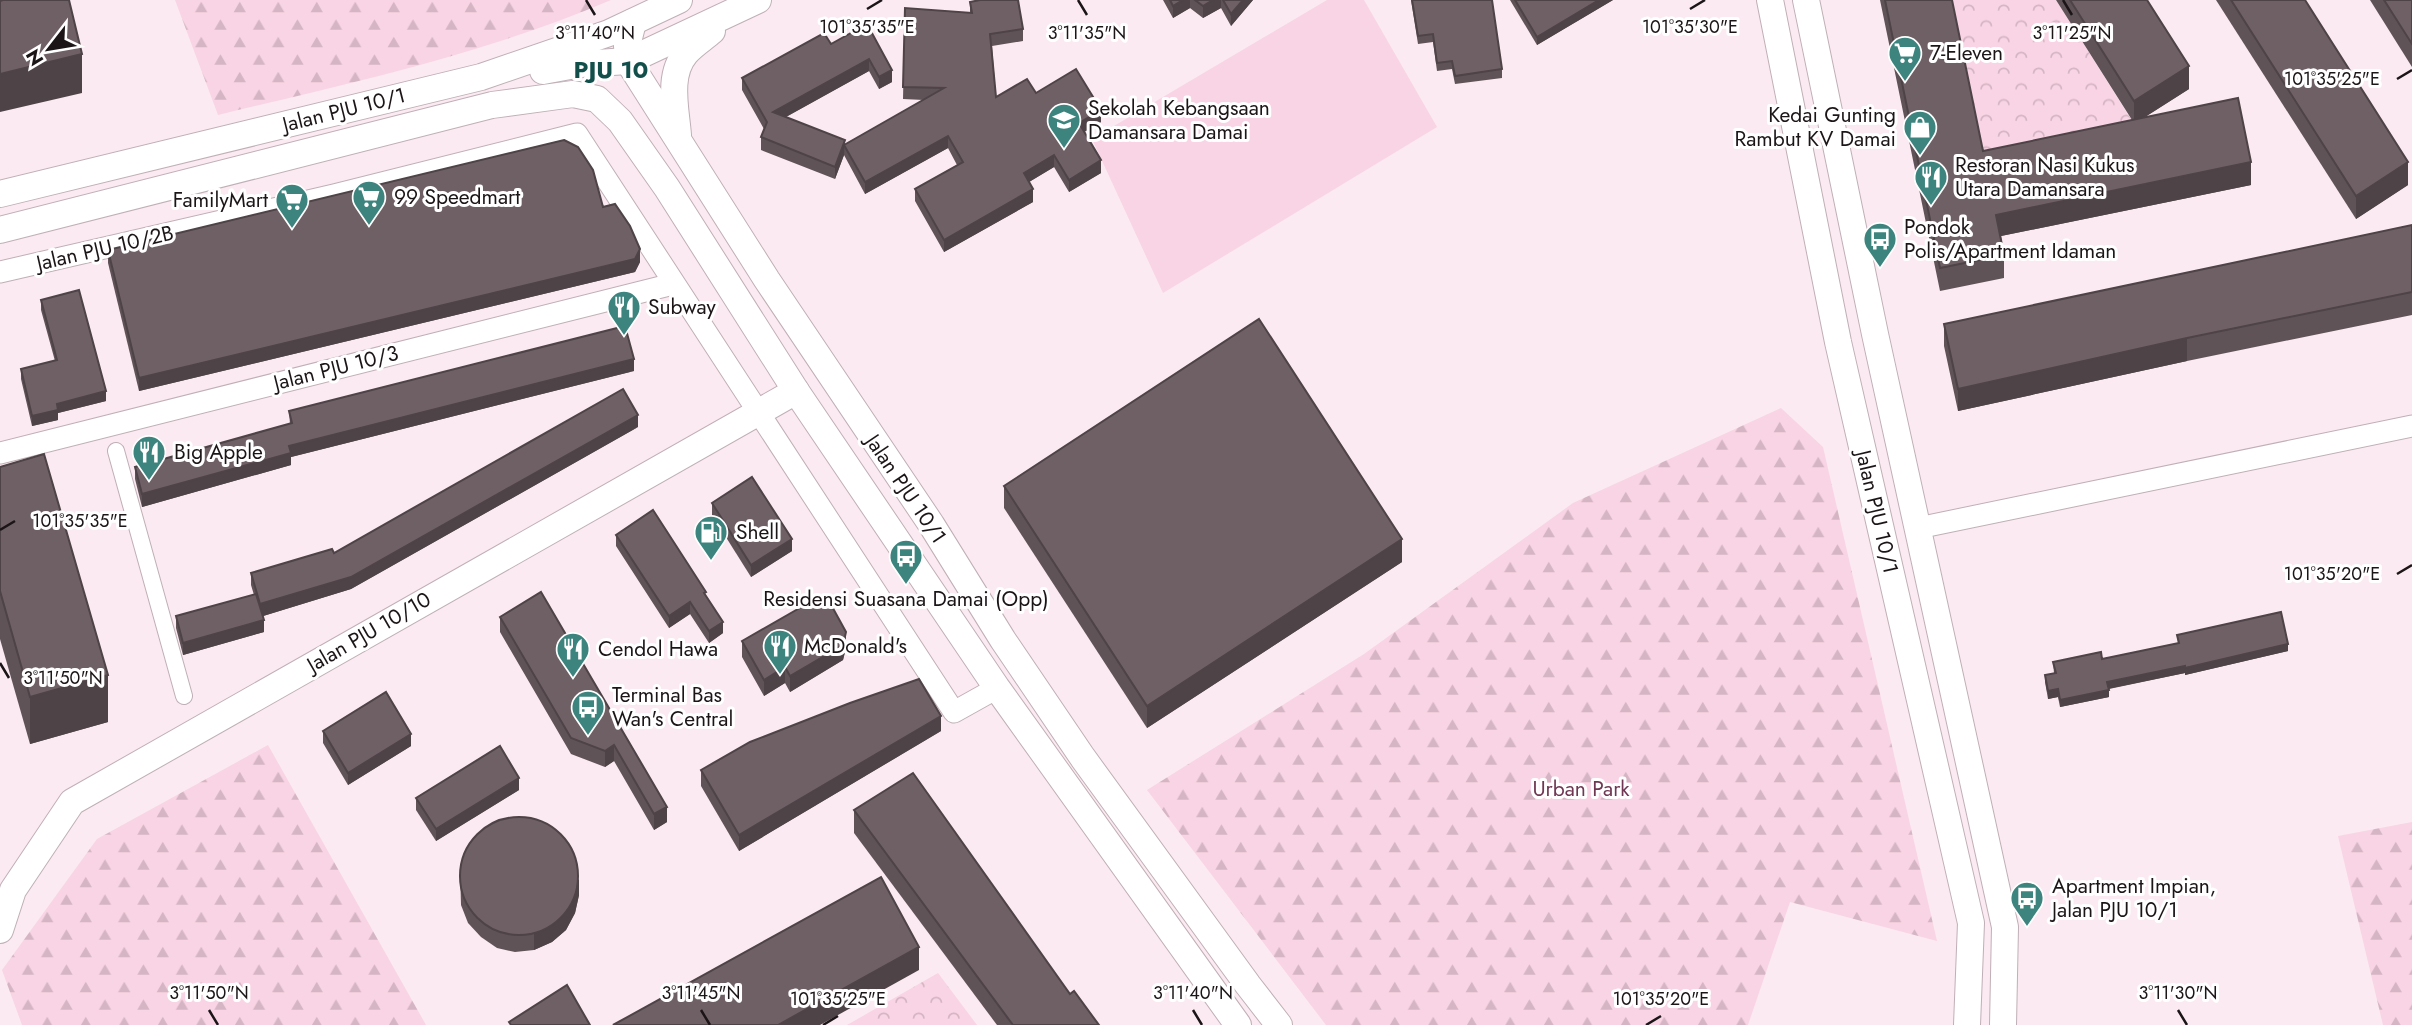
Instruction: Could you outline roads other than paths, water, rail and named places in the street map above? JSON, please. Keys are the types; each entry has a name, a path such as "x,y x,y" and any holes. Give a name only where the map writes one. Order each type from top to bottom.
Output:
{"street":[{"name":"Jalan PJU 10/1","path":"0,194 481,77 568,49 679,0"},
{"name":"Jalan PJU 10/1","path":"1770,0 1838,342 1971,923 1968,1025"},
{"name":"Jalan PJU 10/1","path":"1807,2 2005,927 2003,1025"},
{"path":"1792,113 1807,2"},
{"path":"481,77 522,78 557,67 628,61 747,5"},
{"path":"679,141 674,82 679,66 686,53 747,5"},
{"path":"628,61 627,46 634,22"},
{"name":"Jalan PJU 10/1","path":"628,61 768,280 931,524 1003,640 1083,758 1279,1025"},
{"name":"Jalan PJU 10/1","path":"0,230 492,105 573,94 597,99 620,121 667,188 796,391 997,688 1237,1025"},
{"name":"Jalan PJU 10/2B","path":"0,272 334,195 577,134 673,284"},
{"path":"685,218 712,226 737,255 768,280"},
{"path":"673,284 954,712 997,688"},
{"name":"Jalan PJU 10/3","path":"0,453 673,284"},
{"name":"Jalan PJU 10/10","path":"0,930 13,890 72,802 796,391"},
{"path":"1918,528 2412,426"},
{"path":"116,451 184,696"},
{"path":"1915,676 1967,758"},
{"path":"1248,985 1273,1025"}],"place":[{"name":"7-Eleven","path":"1905,83"},
{"name":"Sekolah Kebangsaan Damansara Damai","path":"1064,150"},
{"name":"Kedai Gunting Rambut KV Damai","path":"1920,157"},
{"name":"Restoran Nasi Kukus Utara Damansara","path":"1931,207"},
{"name":"99 Speedmart","path":"369,227"},
{"name":"FamilyMart","path":"292,230"},
{"name":"Pondok Polis/Apartment Idaman","path":"1880,269"},
{"name":"Subway","path":"624,337"},
{"name":"Big Apple","path":"149,482"},
{"name":"Shell","path":"711,562"},
{"name":"Residensi Suasana Damai (Opp)","path":"906,586"},
{"name":"McDonald's","path":"780,676"},
{"name":"Cendol Hawa","path":"573,679"},
{"name":"Terminal Bas Wan's Central","path":"588,737"},
{"name":"Apartment Impian, Jalan PJU 10/1","path":"2027,928"}],"district":[{"name":"PJU 10","path":"611,69"}],"park label":[{"name":"Urban Park","path":"1581,789"}]}
